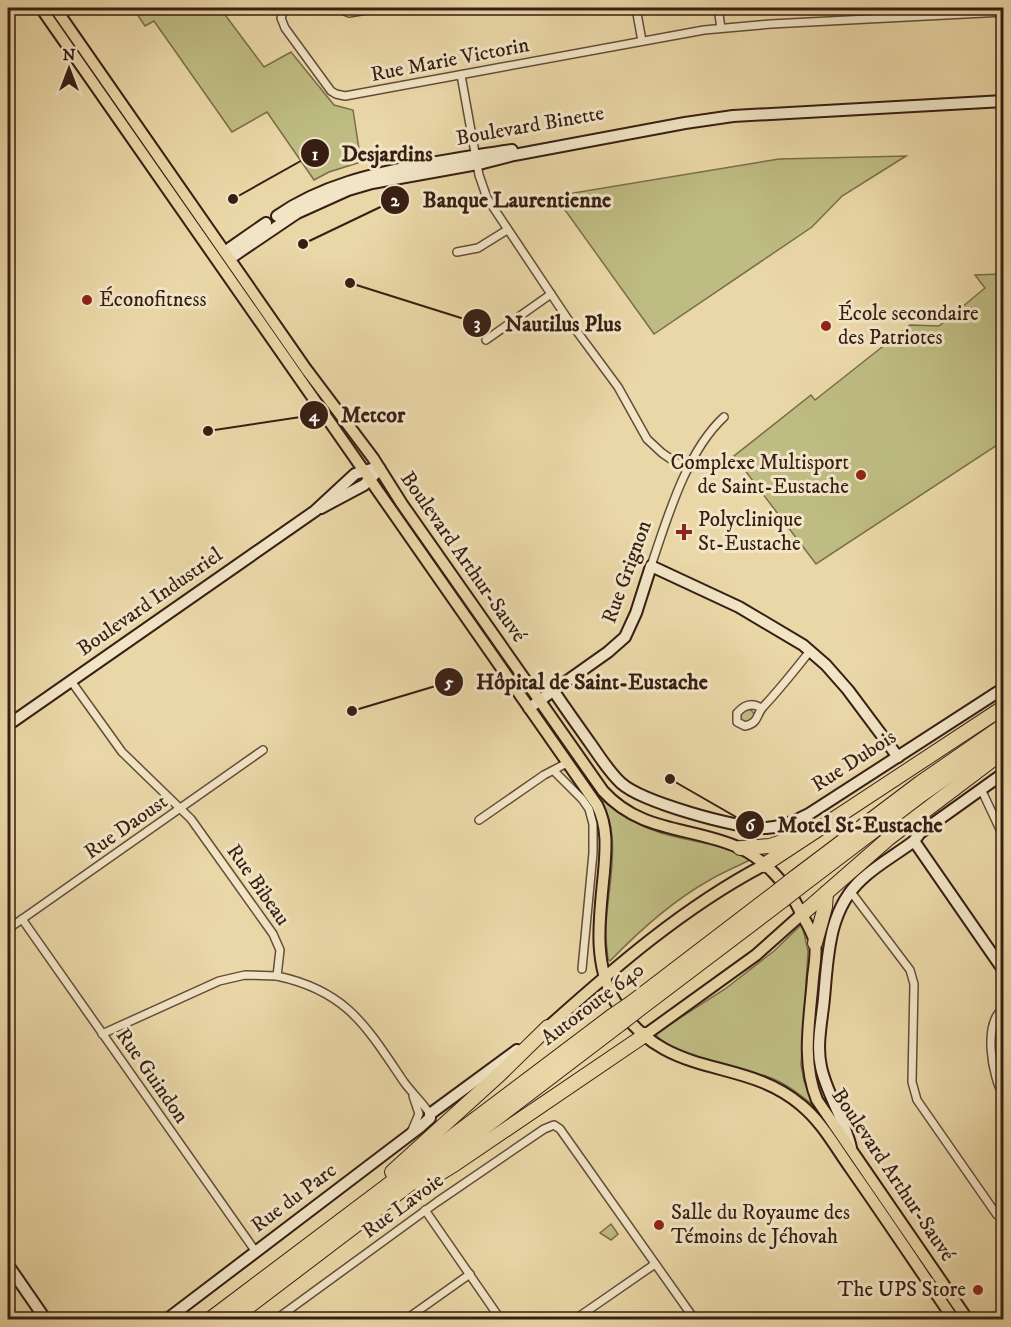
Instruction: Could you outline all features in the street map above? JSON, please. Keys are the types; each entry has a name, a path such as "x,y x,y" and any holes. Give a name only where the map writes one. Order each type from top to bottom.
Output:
{"highway":[{"path":"764,864 1004,707"},
{"name":"Autoroute 640","path":"797,883 920,783 1004,724"},
{"name":"Autoroute 640","path":"209,1320 356,1216 797,883 1004,737"},
{"path":"802,914 912,820 1004,751"},
{"path":"740,848 776,844 816,830"},
{"path":"815,943 825,907 826,893"},
{"path":"356,1216 408,1156 501,1074 548,1027"},
{"path":"356,1216 455,1164 645,1035"},
{"name":"Autoroute 640","path":"231,1320 356,1216"}],"main road":[{"name":"Boulevard Arthur-Sauvé","path":"41,8 597,805 604,828 606,847 599,938 605,977 617,1004 655,1044 684,1059 769,1085 785,1093 808,1110 868,1192 954,1320"},
{"name":"Boulevard Arthur-Sauvé","path":"55,8 230,254 306,369 379,468 600,786 622,808 655,824 740,848 764,864 787,887 815,943 808,1048 810,1079 819,1105 969,1320"},
{"path":"548,1027 675,920 764,864"},
{"path":"645,1035 756,955 802,914"}],"street":[{"name":"Rue Marie Victorin","path":"285,8 281,18 285,28 326,85 336,94 348,96 721,28 1004,12"},
{"path":"337,8 349,13 379,8"},
{"path":"636,8 642,41"},
{"path":"718,8 721,28"},
{"path":"461,75 476,159 487,198 551,294 618,387 647,439 687,471"},
{"name":"Boulevard Binette","path":"218,262 297,213 348,190 517,149 734,111 1004,98"},
{"name":"Boulevard Binette","path":"230,254 266,223 311,195 355,178 476,159"},
{"path":"457,252 478,248 507,230"},
{"path":"486,340 551,294"},
{"name":"Rue Grignon","path":"529,708 608,652 625,637 636,613 674,499 687,471 711,432 724,417"},
{"name":"Boulevard Industriel","path":"8,724 315,511 352,476 363,470 379,468"},
{"name":"Boulevard Industriel","path":"315,511 364,486 379,468"},
{"path":"651,566 747,611 782,631 810,651 848,690 898,757"},
{"path":"761,708 779,691 810,651"},
{"name":"Rue Bibeau","path":"70,681 122,752 191,819 276,939 280,952 277,976"},
{"name":"Rue Dubois","path":"553,690 611,773 633,792 676,808 752,827 772,827 800,819 1004,688"},
{"name":"Rue Daoust","path":"8,929 263,750"},
{"path":"479,820 544,775 567,763"},
{"path":"554,771 582,799 589,809 593,824 593,853 582,969"},
{"path":"851,1149 848,1135 824,1077 819,1054 830,939 836,919 851,892 864,878 914,841 920,833 1004,773"},
{"path":"981,789 1004,837"},
{"path":"914,841 929,866 1004,971"},
{"path":"851,892 910,970 914,984 912,1082 916,1100 997,1215 1004,1218"},
{"name":"Rue Guindon","path":"22,919 255,1252"},
{"path":"102,1034 219,981 245,975 277,976 316,987 348,1008 365,1025 430,1114"},
{"path":"1004,1008 998,1012 992,1023 993,1066 996,1083 1004,1097"},
{"name":"Rue du Parc","path":"166,1320 410,1135 429,1119 430,1114 548,1027"},
{"path":"410,1135 419,1114 411,1091"},
{"name":"Rue Lavoie","path":"275,1320 425,1210 544,1129 554,1125 560,1129 655,1264"},
{"path":"425,1210 501,1320"},
{"path":"579,1318 655,1264 694,1320"},
{"path":"8,1265 46,1320"},
{"path":"405,1320 470,1274"}],"shaded area":[{"path":"133,8 220,8 264,67 291,52 334,105 353,110 361,162 329,172 314,180 267,112 232,132 154,21 145,26"},
{"path":"906,156 842,196 812,227 654,334 555,196 779,159"},
{"path":"1003,274 1003,453 997,445 816,564 734,456 811,395 815,400 910,325 939,326 985,288 975,275"},
{"path":"747,709 752,711 754,716 752,721 747,723 742,721 740,716 742,711"},
{"path":"604,801 624,816 645,827 672,836 718,846 750,860 713,878 681,898 644,928 610,961 606,930 613,846 608,815 601,803"},
{"path":"802,924 808,951 801,1065 804,1081 814,1106 777,1080 693,1057 678,1051 655,1034 725,989 774,951"},
{"path":"611,1224 618,1234 611,1240 600,1233"}],"place":[{"name":"Desjardins","path":"233,199"},
{"name":"Banque Laurentienne","path":"303,244"},
{"name":"Nautilus Plus","path":"350,283"},
{"name":"Éconofitness","path":"87,300"},
{"name":"École secondaire des Patriotes","path":"826,326"},
{"name":"Metcor","path":"208,431"},
{"name":"Complexe Multisport de Saint-Eustache","path":"861,475"},
{"name":"Polyclinique St-Eustache","path":"684,532"},
{"name":"Hôpital de Saint-Eustache","path":"352,711"},
{"name":"Motel St-Eustache","path":"670,779"},
{"name":"Salle du Royaume des Témoins de Jéhovah","path":"659,1225"},
{"name":"The UPS Store","path":"978,1290"}]}
